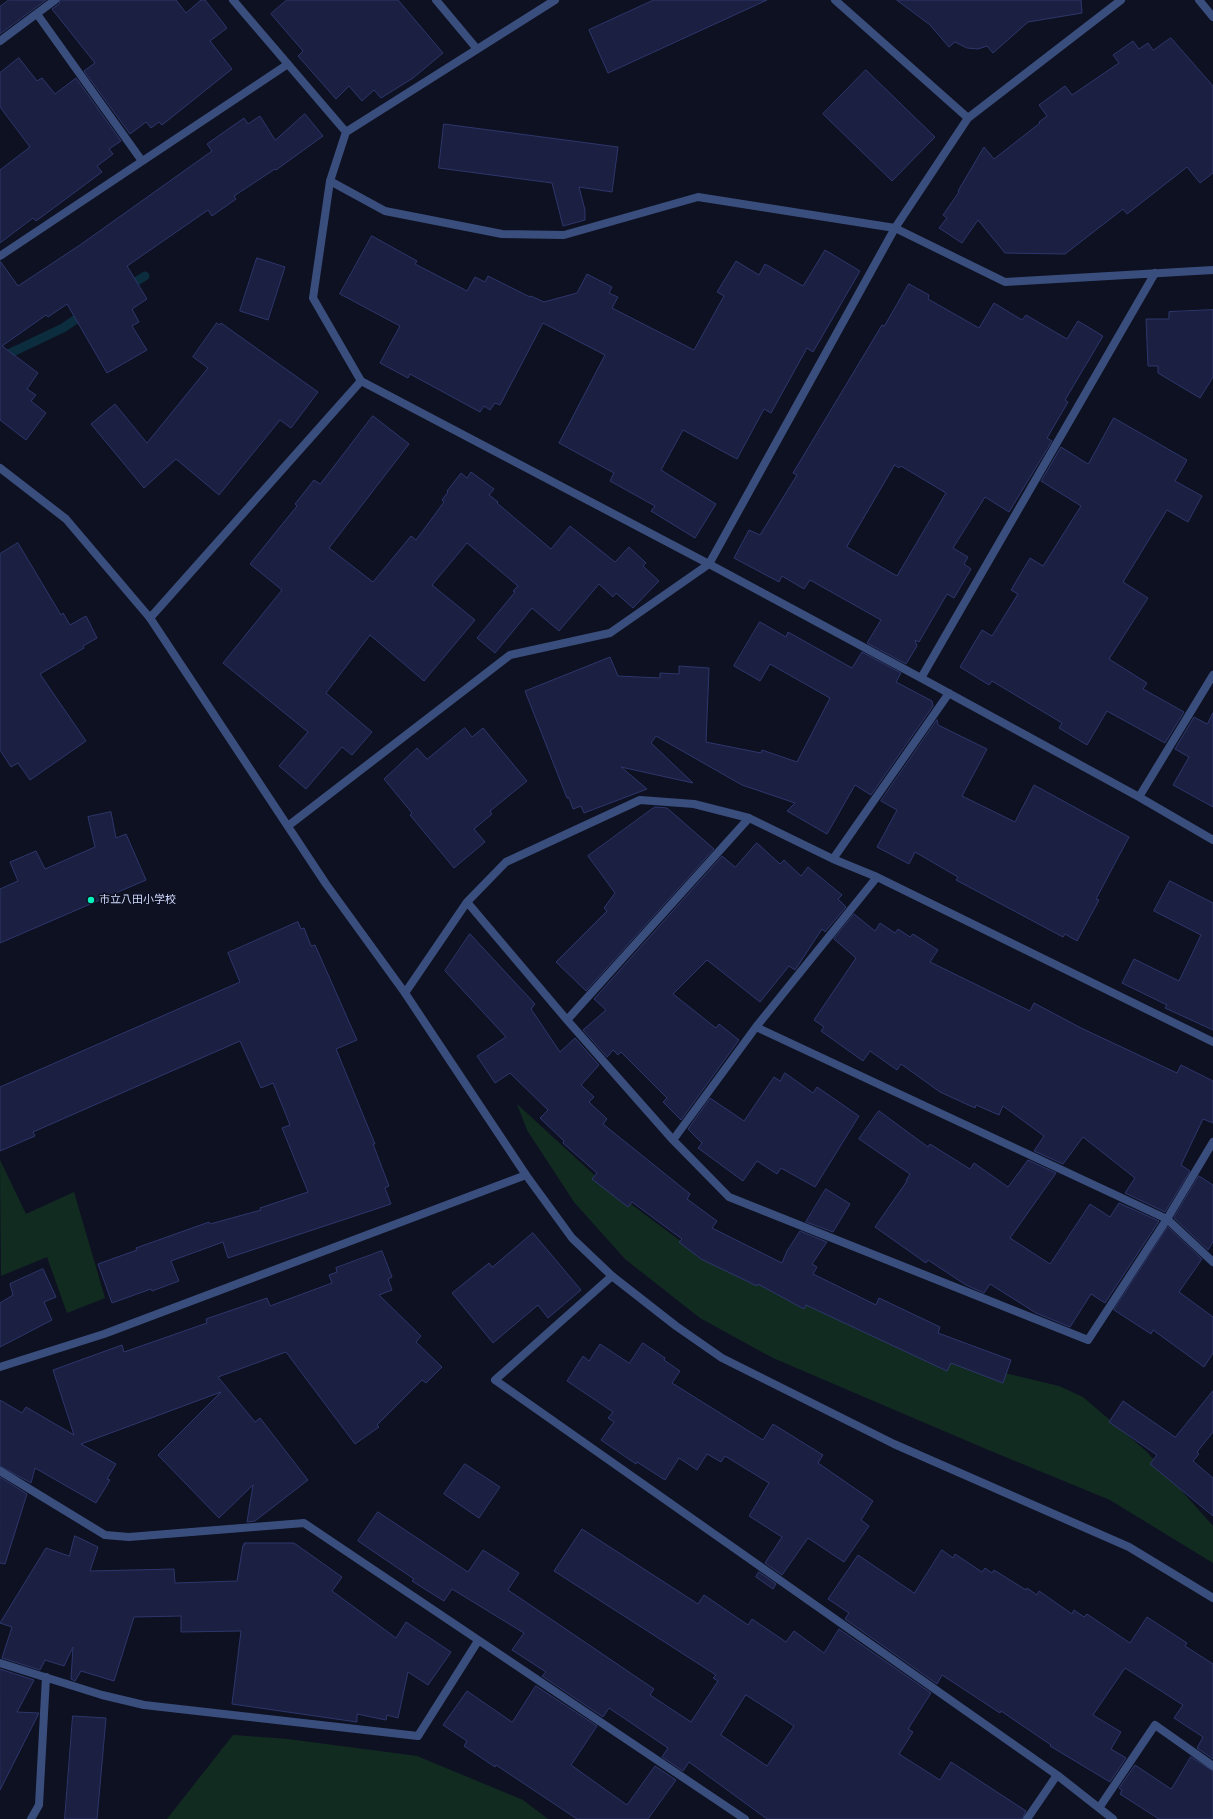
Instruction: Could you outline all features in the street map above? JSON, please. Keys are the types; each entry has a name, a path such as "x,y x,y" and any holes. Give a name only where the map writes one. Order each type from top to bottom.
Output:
{"street":[{"path":"0,41 55,0"},
{"path":"233,0 346,132"},
{"path":"436,0 476,49"},
{"path":"555,0 346,132 330,181 313,298 361,381 922,678 1139,797 1213,840"},
{"path":"835,0 968,118"},
{"path":"288,826 510,655 610,633 709,564 895,228 968,118 1122,0"},
{"path":"1200,0 1213,17"},
{"path":"37,14 142,161"},
{"path":"0,256 288,64"},
{"path":"330,181 385,211 502,234 564,235 698,197 895,228 1005,282 1213,270"},
{"path":"922,678 1155,273"},
{"path":"150,618 361,381"},
{"path":"0,468 66,519 150,618 326,884 405,993 526,1175 572,1238 612,1276 676,1326 722,1358 894,1444 1129,1547 1213,1598"},
{"path":"1139,797 1213,676"},
{"path":"833,859 949,693"},
{"path":"405,993 467,902 506,862 640,800 694,804 749,818 833,859 877,878 1213,1042"},
{"path":"567,1020 749,818"},
{"path":"673,1140 756,1027 877,878"},
{"path":"467,902 567,1020 673,1140 729,1197 1088,1340 1168,1219 1213,1142"},
{"path":"756,1027 1168,1219 1213,1262"},
{"path":"0,1367 104,1334 526,1175"},
{"path":"612,1276 495,1380 1057,1775 1113,1819"},
{"path":"0,1471 105,1535 129,1536 304,1524 745,1819"},
{"path":"0,1663 102,1695 144,1705 418,1736 478,1641"},
{"path":"31,1819 39,1805 46,1677"},
{"path":"1099,1808 1155,1725 1213,1766"},
{"path":"1027,1819 1057,1775"}],"green space":[{"path":"517,1104 604,1184 686,1245 946,1359 1059,1386 1083,1397 1146,1451 1213,1526 1213,1563 1110,1500 773,1358 700,1318 625,1259 574,1202 527,1130"},
{"path":"0,1160 26,1214 74,1192 105,1298 67,1313 47,1257 1,1276"},
{"path":"233,1735 288,1739 417,1756 523,1800 548,1819 167,1819"}],"building":[{"path":"9,0 46,0 0,34 0,7"},
{"path":"60,0 176,0 186,13 201,0 205,0 227,28 210,41 232,69 162,125 159,122 151,128 146,122 130,134 84,71 95,63 52,9 59,4"},
{"path":"287,0 398,0 443,53 413,78 381,98 374,90 362,101 349,86 336,99 298,56 303,51 271,14"},
{"path":"654,0 767,0 608,73 589,30"},
{"path":"897,0 1081,0 1082,13 1028,22 993,53 987,46 978,49 967,48 955,42 949,47 930,25"},
{"path":"1171,38 1213,86 1213,173 1200,183 1187,167 1127,214 1123,209 1065,254 1005,253 978,220 962,243 939,228 947,218 943,215 959,192 958,191 984,147 994,159 1047,116 1039,105 1065,86 1072,95 1119,63 1113,55 1133,41 1139,49 1148,43 1153,50"},
{"path":"19,58 37,81 42,78 55,94 76,78 121,141 109,149 113,154 97,166 102,172 36,221 33,218 0,243 0,170 30,147 0,107 0,73"},
{"path":"866,70 935,137 892,181 823,114"},
{"path":"305,114 323,136 276,170 275,169 234,196 236,199 212,216 208,210 127,266 147,299 132,309 139,322 132,326 147,350 107,373 67,304 48,317 46,315 2,346 38,373 27,389 36,395 31,401 46,413 26,440 0,420 0,261 18,286 80,245 212,151 207,144 244,118 248,124 260,116 275,140"},
{"path":"444,124 618,147 612,192 579,187 585,210 585,220 563,226 552,183 439,168"},
{"path":"372,236 417,261 415,264 467,291 475,277 485,282 488,276 530,297 531,296 544,302 577,293 587,274 612,287 609,293 618,297 612,308 694,350 724,296 717,292 736,261 759,275 765,264 803,286 825,250 860,271 813,352 807,348 771,413 764,409 737,459 683,430 661,470 716,504 695,538 651,511 655,506 610,481 614,473 559,443 605,355 543,323 500,405 495,403 490,410 484,406 480,412 410,374 408,378 380,363 400,326 340,294"},
{"path":"257,258 285,267 268,320 240,311"},
{"path":"909,284 929,295 928,299 979,328 994,303 1022,320 1026,315 1067,339 1078,321 1103,336 1065,400 1068,402 1047,438 1052,441 1009,512 985,497 953,548 968,557 964,564 971,569 954,598 947,594 919,642 915,640 917,646 906,664 867,643 881,620 810,580 804,589 782,576 779,582 734,558 749,530 760,535 797,475 793,473 882,325 884,326","holes":["895,465 899,468 901,466 946,493 897,576 847,547"]},
{"path":"1213,310 1213,377 1200,398 1158,373 1158,366 1148,366 1146,319 1169,319 1169,312"},
{"path":"217,323 219,325 221,323 318,392 291,428 280,420 219,495 176,459 144,488 91,424 115,404 147,443 208,368 193,357"},
{"path":"373,416 409,444 329,548 373,582 411,536 416,540 444,502 442,500 448,492 447,491 461,473 467,478 471,472 494,489 489,495 498,502 497,503 551,549 570,526 615,562 629,547 646,563 643,566 659,581 633,608 616,593 613,597 599,584 559,631 532,608 495,653 477,638 515,592 513,591 518,586 467,543 432,585 475,620 424,681 370,635 326,693 372,732 352,755 342,747 306,789 279,766 308,732 223,663 282,590 250,564 297,506 295,504 314,480 320,484"},
{"path":"1114,418 1187,460 1175,481 1202,496 1188,522 1167,510 1123,582 1148,598 1109,659 1147,683 1143,689 1184,712 1165,743 1107,711 1087,745 1059,728 1062,723 992,681 989,685 960,667 982,630 992,636 1018,594 1011,590 1030,558 1043,566 1081,506 1041,481 1061,447 1088,464"},
{"path":"18,543 61,615 63,613 70,625 86,616 97,638 83,646 84,648 40,674 86,741 30,780 18,763 11,767 0,750 0,554"},
{"path":"760,622 786,637 788,632 852,668 862,652 901,673 896,682 932,701 933,706 871,795 855,785 827,834 787,811 795,803 742,785 656,736 651,743 693,783 621,767 647,789 584,813 581,806 573,809 569,798 567,798 525,691 610,657 618,676 660,678 660,673 679,674 679,666 709,668 706,742 761,753 762,750 797,762 830,698 770,664 760,681 734,666"},
{"path":"1213,713 1213,807 1173,785 1189,757 1175,749 1194,717 1207,724"},
{"path":"937,720 938,725 987,749 962,796 1015,822 1034,785 1129,837 1096,899 1099,900 1077,941 1065,934 1063,937 956,880 958,877 915,852 909,864 877,847 897,810 881,801"},
{"path":"465,728 472,737 483,728 527,781 490,811 492,814 474,829 485,842 454,868 410,815 412,813 384,779 417,748 427,759"},
{"path":"655,807 667,808 714,849 586,991 556,962 607,911 604,908 615,893 588,856"},
{"path":"111,812 116,838 126,834 146,880 0,943 0,889 18,881 10,862 36,851 45,869 95,847 88,817"},
{"path":"757,843 780,864 784,860 801,876 808,867 842,895 838,899 846,907 825,932 822,929 795,970 789,966 760,1002 707,960 673,994 716,1028 719,1024 739,1040 681,1120 663,1102 667,1098 621,1052 618,1055 613,1050 607,1057 583,1030 606,1010 594,999 722,856 735,867"},
{"path":"1170,881 1213,903 1213,1030 1165,1008 1167,1005 1122,983 1134,959 1179,981 1201,935 1154,911"},
{"path":"854,914 875,931 880,923 895,933 898,929 910,937 913,934 938,950 930,962 1030,1011 1034,1003 1081,1028 1177,1073 1181,1065 1213,1081 1213,1123 1203,1119 1181,1165 1190,1171 1165,1212 1125,1193 1135,1178 1083,1137 1063,1164 1034,1151 1044,1136 1003,1106 999,1115 976,1105 975,1108 940,1092 901,1064 897,1070 870,1051 863,1061 821,1031 824,1027 814,1020 856,958 834,939"},
{"path":"298,922 301,929 304,928 311,946 315,945 357,1040 336,1049 375,1144 373,1144 389,1186 385,1188 391,1204 228,1258 223,1242 171,1261 179,1281 112,1303 98,1264 137,1250 136,1248 209,1222 210,1224 261,1210 260,1208 308,1192 282,1128 290,1125 273,1083 261,1088 240,1041 33,1132 35,1136 0,1151 0,1087 240,982 228,953"},
{"path":"470,934 535,1004 531,1009 560,1052 575,1038 599,1065 581,1085 594,1097 589,1102 607,1119 603,1124 690,1194 687,1199 717,1221 712,1228 782,1263 787,1251 800,1231 827,1242 812,1264 817,1267 813,1274 876,1305 879,1298 940,1327 938,1333 1011,1360 1003,1383 951,1363 947,1371 806,1305 804,1309 758,1284 757,1286 701,1259 679,1242 682,1239 632,1202 628,1207 592,1179 597,1173 563,1143 564,1141 540,1118 548,1110 510,1073 495,1083 477,1056 506,1037 445,971"},
{"path":"785,1073 813,1093 817,1087 859,1116 815,1187 781,1168 777,1174 757,1161 743,1181 698,1148 702,1143 688,1129 710,1098 744,1121 774,1077 780,1081"},
{"path":"879,1111 928,1147 930,1144 970,1169 974,1163 1008,1187 1028,1160 1056,1173 1010,1238 1050,1264 1090,1204 1110,1217 1119,1203 1159,1221 1105,1303 1091,1294 1070,1327 1036,1313 990,1284 984,1293 966,1285 928,1260 926,1263 875,1227 907,1181 910,1174 859,1139"},
{"path":"1199,1176 1213,1185 1213,1242 1208,1250 1174,1218"},
{"path":"826,1189 850,1204 833,1232 806,1222"},
{"path":"1168,1227 1202,1259 1179,1292 1213,1317 1213,1353 1204,1367 1153,1330 1151,1334 1114,1310"},
{"path":"533,1233 581,1290 548,1318 538,1305 493,1343 452,1293 489,1263 492,1267"},
{"path":"382,1251 392,1277 388,1279 392,1290 379,1295 421,1336 416,1342 442,1367 426,1383 422,1380 377,1425 379,1427 355,1444 286,1352 218,1377 255,1422 260,1418 308,1480 255,1521 247,1522 253,1485 219,1518 158,1455 221,1392 81,1444 116,1464 107,1479 110,1480 96,1503 35,1468 31,1483 0,1466 0,1400 22,1413 26,1407 74,1435 53,1370 122,1345 124,1352 207,1323 206,1319 267,1298 270,1306 332,1283 329,1275 337,1272 336,1268"},
{"path":"43,1269 56,1297 44,1302 52,1320 0,1347 0,1303 13,1295 10,1284"},
{"path":"643,1343 665,1358 664,1360 680,1371 672,1383 763,1440 773,1424 823,1455 818,1463 873,1501 861,1520 869,1526 844,1562 808,1538 782,1575 765,1563 782,1537 749,1516 769,1483 725,1456 721,1462 707,1454 697,1470 679,1458 665,1480 637,1462 636,1464 601,1440 614,1422 608,1418 613,1412 567,1381 583,1356 589,1361 600,1344 629,1363"},
{"path":"1213,1391 1213,1432 1197,1452 1199,1454 1193,1461 1213,1478 1213,1516 1150,1464 1157,1455 1109,1422 1123,1401 1175,1437"},
{"path":"465,1464 500,1487 479,1518 444,1494"},
{"path":"0,1477 27,1494 5,1564 0,1563"},
{"path":"378,1512 468,1572 483,1550 519,1573 508,1590 654,1689 650,1695 691,1722 718,1681 713,1678 716,1675 554,1571 582,1529 698,1604 704,1595 748,1625 752,1619 786,1642 794,1631 824,1653 839,1629 931,1693 908,1729 913,1732 899,1754 940,1780 951,1762 1026,1811 1022,1819 767,1819 689,1762 683,1771 662,1757 668,1748 609,1708 603,1717 542,1676 546,1672 512,1650 524,1633 452,1589 444,1601 412,1581 414,1579 358,1541","holes":["746,1695 794,1726 767,1766 721,1735"]},
{"path":"75,1536 98,1547 90,1571 174,1569 175,1583 237,1581 243,1545 245,1545 244,1543 294,1543 342,1577 332,1591 396,1638 406,1622 451,1652 428,1685 408,1672 398,1718 387,1715 386,1720 357,1714 357,1722 232,1704 241,1631 181,1632 181,1616 134,1617 114,1681 81,1671 75,1681 71,1679 73,1647 64,1666 45,1660 40,1670 2,1658 12,1627 0,1623 46,1548 69,1556"},
{"path":"942,1550 953,1558 955,1554 982,1572 985,1568 992,1573 994,1570 1026,1590 1027,1588 1037,1595 1039,1591 1072,1614 1074,1610 1084,1617 1087,1614 1130,1643 1147,1617 1187,1643 1185,1646 1213,1664 1213,1759 1197,1748 1203,1737 1174,1718 1183,1705 1125,1668 1093,1715 1121,1732 1111,1749 1126,1758 1110,1782 1050,1746 1051,1745 1001,1711 1000,1713 942,1675 937,1684 845,1619 849,1613 828,1599 858,1555 914,1593"},
{"path":"759,1572 776,1584 773,1589 756,1577"},
{"path":"0,1669 34,1680 17,1712 39,1713 0,1790"},
{"path":"536,1686 597,1726 571,1765 627,1805 655,1766 676,1780 648,1819 577,1819 496,1765 495,1767 464,1746 467,1741 443,1725 467,1691 512,1722"},
{"path":"73,1716 106,1718 97,1819 65,1819"},
{"path":"1191,1757 1213,1771 1213,1819 1159,1819 1120,1794 1122,1790 1119,1788 1135,1765 1171,1789"}],"waterway":[{"path":"127,287 145,276"},
{"path":"0,358 63,328 85,313"}],"place":[{"name":"市立八田小学校","path":"91,900"}]}
